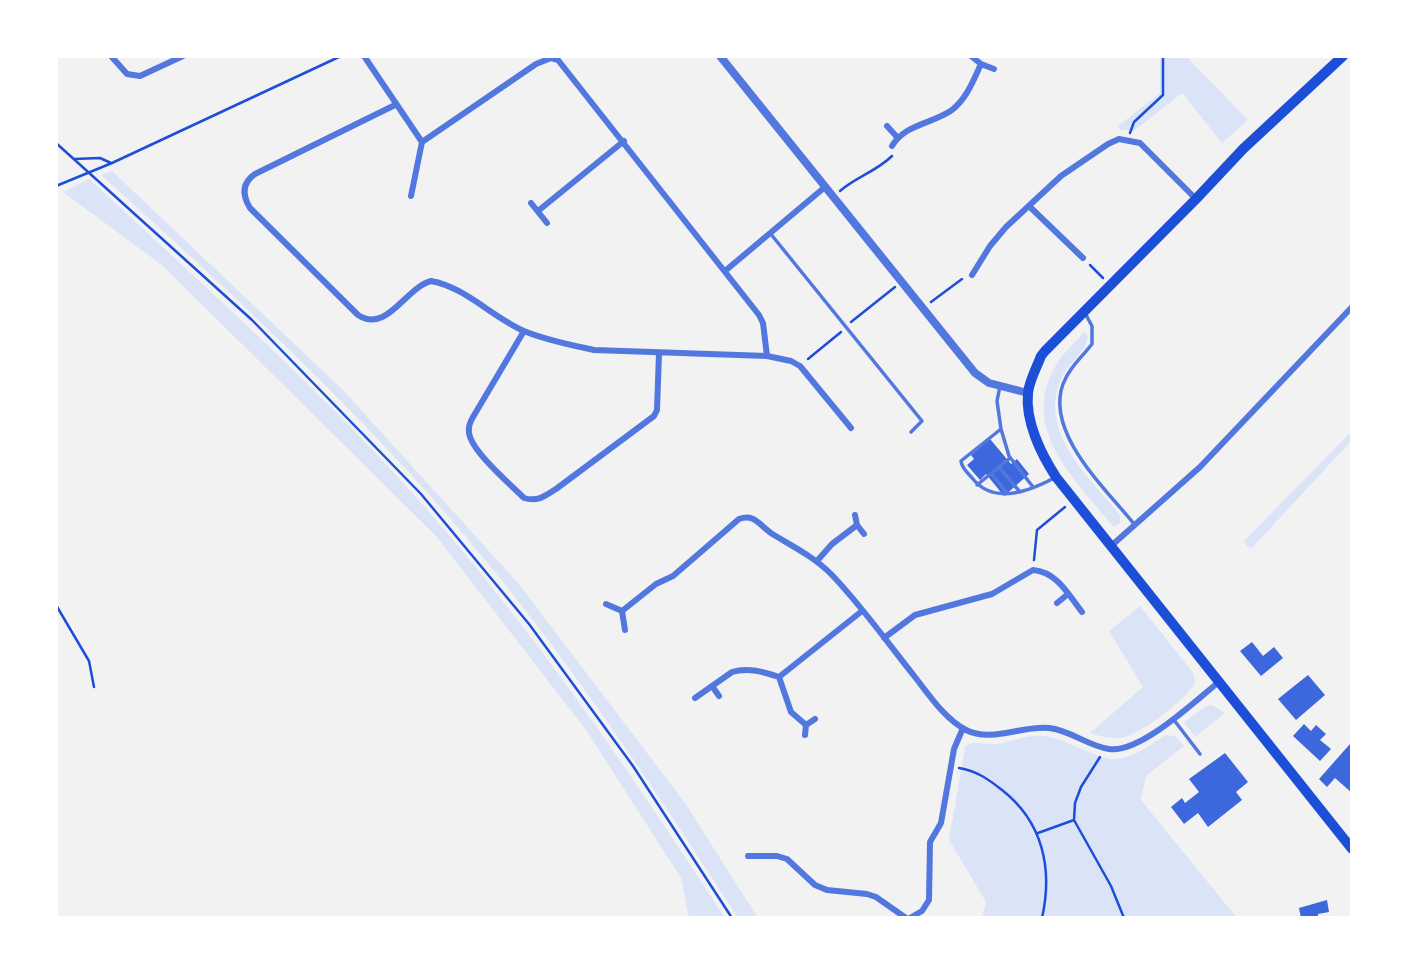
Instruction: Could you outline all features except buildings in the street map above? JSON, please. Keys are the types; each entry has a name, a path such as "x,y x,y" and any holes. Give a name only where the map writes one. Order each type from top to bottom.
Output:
{"main road":[{"path":"1343,56 1243,149 1041,356 1028,393 1035,439 1056,477 1352,849"}],"street":[{"path":"111,56 127,74 141,76 183,56"},
{"path":"364,56 422,142"},
{"path":"720,56 975,373 989,383 1028,393"},
{"path":"971,56 994,69"},
{"path":"411,196 422,142 536,64 551,58 558,60 760,315 767,356"},
{"path":"892,146 897,137 953,109 969,90 981,64"},
{"path":"395,105 250,177 244,188 246,200 270,227 366,320 382,318 415,288 431,281 453,289 524,331 594,350 767,356 791,360 800,366 851,428"},
{"path":"887,126 897,137"},
{"path":"972,275 1006,227 1074,166 1119,139 1140,143 1196,199"},
{"path":"538,211 624,141"},
{"path":"725,271 825,187"},
{"path":"531,203 547,223"},
{"path":"1029,206 1083,258"},
{"path":"1062,251 1068,244"},
{"path":"973,253 982,258"},
{"path":"1111,547 1200,467 1352,307"},
{"path":"524,331 472,417 469,435 476,448 524,498 533,500 556,489 650,420 657,410 659,353"},
{"path":"855,515 857,525 864,534"},
{"path":"622,611 656,584 673,576 729,527 745,517 755,518 768,532 817,561 838,582 932,699 963,728 982,735 1035,727 1052,728 1106,748 1130,747 1220,681"},
{"path":"817,561 832,544 857,525"},
{"path":"884,638 915,615 992,594 1032,570 1055,578 1082,612"},
{"path":"1057,603 1068,594"},
{"path":"606,604 622,611"},
{"path":"622,611 625,629"},
{"path":"779,677 862,611"},
{"path":"695,698 739,670 746,669 779,677"},
{"path":"779,677 791,712 806,725"},
{"path":"712,686 719,696"},
{"path":"806,725 815,719"},
{"path":"805,735 806,725"},
{"path":"748,856 787,859 815,885 827,890 876,897 908,918 922,911 929,900 930,842 941,823 954,749 963,728"},
{"path":"770,856 771,845"}],"lane":[{"path":"770,233 922,421 911,432"},
{"path":"1084,310 1092,326 1092,344 1072,367 1063,384 1061,417 1067,437 1077,453 1135,526"},
{"path":"1000,386 997,401 1001,429 1010,458 1033,487"},
{"path":"1001,429 961,461 977,485 994,492 1009,494 1056,477"},
{"path":"977,485 1010,458"},
{"path":"999,467 1020,492"},
{"path":"991,473 1009,494"},
{"path":"1172,718 1200,754"}],"path":[{"path":"58,186 341,56"},
{"path":"1129,139 1134,122 1163,95 1163,56"},
{"path":"56,143 252,320 421,494 545,645 633,766 733,918"},
{"path":"833,196 853,180 885,163 892,156 892,146"},
{"path":"74,159 100,158 112,163"},
{"path":"1083,258 1110,284"},
{"path":"923,308 960,280 972,275"},
{"path":"800,366 901,282"},
{"path":"1032,570 1037,530 1073,500"},
{"path":"56,605 89,662 94,687"},
{"path":"1106,748 1080,787 1074,820 1111,886 1124,918"},
{"path":"951,766 972,770 1018,802 1038,833 1045,855 1047,877 1042,918"},
{"path":"1038,833 1074,820"}],"shaded area":[{"path":"1160,56 1186,56 1248,120 1222,143 1182,93 1134,131 1120,130 1118,126 1160,93"},
{"path":"112,171 343,390 519,584 685,803 758,918 738,918 590,697 467,538 385,447 306,366 101,175"},
{"path":"89,179 297,373 415,496 499,597 578,701 725,918 689,918 681,878 586,730 436,536 163,266 63,192"},
{"path":"1084,332 1088,336 1087,342 1062,377 1056,397 1056,416 1070,452 1120,515 1120,523 1114,527 1069,473 1048,433 1044,411 1046,388 1056,365"},
{"path":"1352,431 1352,440 1251,549 1243,542"},
{"path":"1140,606 1194,674 1195,682 1175,705 1128,736 1114,738 1090,733 1143,687 1109,631"},
{"path":"1212,705 1225,713 1195,737 1184,722 1206,706"},
{"path":"1166,735 1175,736 1184,746 1146,776 1141,800 1237,918 982,918 986,902 949,840 965,747 972,743 996,744 1044,736 1101,757 1117,759 1137,753"}]}
